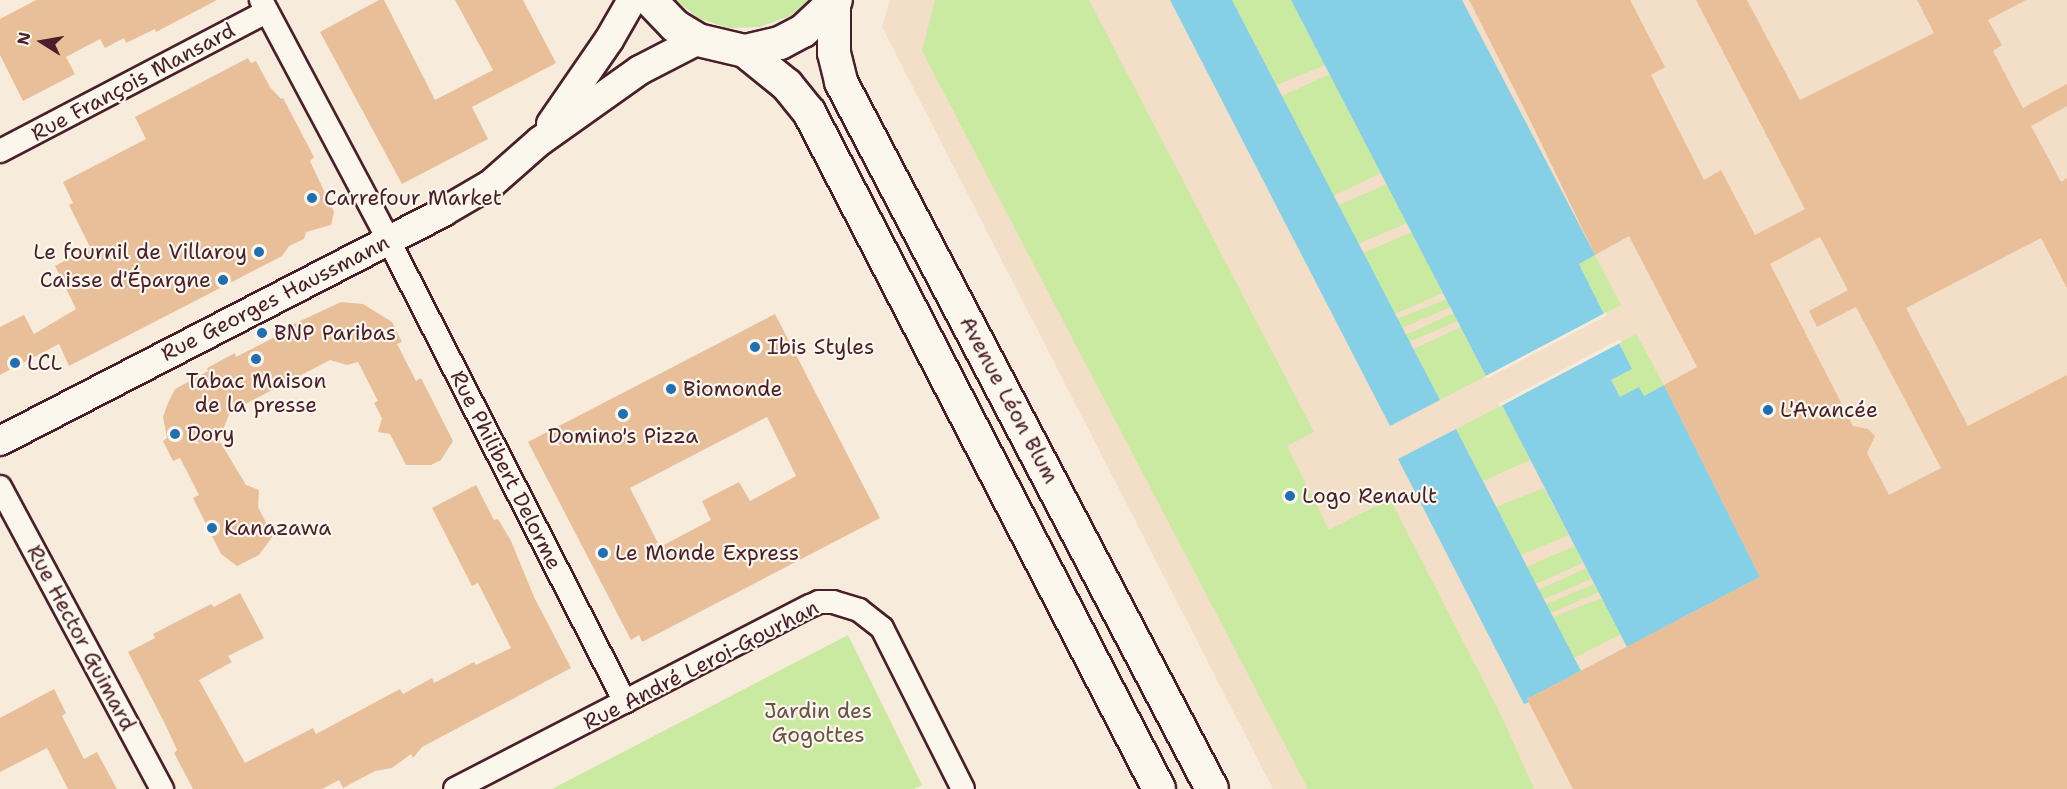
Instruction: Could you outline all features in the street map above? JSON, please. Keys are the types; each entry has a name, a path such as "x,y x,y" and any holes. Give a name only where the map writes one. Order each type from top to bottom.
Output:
{"main road":[{"path":"650,0 675,26 698,40 746,51 780,43 802,32 835,2"},
{"name":"Avenue Léon Blum","path":"835,2 834,53 842,81 1212,789"},
{"name":"Avenue Léon Blum","path":"746,51 787,85 809,112 1159,789"}],"street":[{"name":"Rue Georges Haussmann","path":"540,141 609,40 632,0"},
{"name":"Rue François Mansard","path":"0,151 263,6"},
{"name":"Rue Philibert Delorme","path":"263,6 387,239 625,702"},
{"name":"Rue Georges Haussmann","path":"0,441 443,212 490,184 540,141 640,70 698,40"},
{"name":"Rue Hector Guimard","path":"0,487 162,789"},
{"name":"Rue André Leroi-Gourhan","path":"455,789 819,602 846,604 873,619 882,628 963,789"}],"shaded area":[{"path":"890,0 2067,0 2067,789 1273,789 882,27"}],"green space":[{"path":"676,0 809,0 790,16 760,27 728,28 698,18"},
{"path":"935,0 1089,0 1314,432 1287,446 1329,530 1390,499 1501,715 1534,789 1308,789 922,51"},
{"path":"1232,0 1291,0 1325,65 1276,85"},
{"path":"1330,74 1381,173 1333,196 1282,96"},
{"path":"1387,184 1407,223 1358,244 1339,205"},
{"path":"1412,232 1443,293 1395,314 1363,253"},
{"path":"1595,255 1621,305 1604,314 1579,264"},
{"path":"1447,299 1451,307 1402,328 1397,319"},
{"path":"1454,313 1458,321 1409,342 1405,335"},
{"path":"1461,327 1486,376 1440,400 1413,349"},
{"path":"1636,334 1664,385 1644,396 1620,397 1611,380 1632,369 1619,343"},
{"path":"1502,405 1530,460 1483,481 1456,429"},
{"path":"1544,488 1569,535 1521,555 1496,507"},
{"path":"1575,546 1583,563 1536,584 1526,567"},
{"path":"1587,568 1592,579 1544,599 1538,590"},
{"path":"1594,584 1599,592 1551,613 1546,604"},
{"path":"1602,598 1621,634 1574,658 1553,617"},
{"name":"Jardin des Gogottes","path":"848,635 922,785 914,789 552,789"}],"water":[{"path":"1170,0 1232,0 1440,400 1390,426"},
{"path":"1291,0 1462,0 1595,255 1579,264 1604,314 1486,376"},
{"path":"1619,343 1632,369 1611,380 1620,397 1639,387 1644,396 1664,385 1760,577 1627,647 1502,405"},
{"path":"1456,429 1581,671 1527,699 1529,702 1524,704 1398,459"}],"pier":[{"path":"1607,312 1606,316 1488,378 1484,377"},
{"path":"1618,340 1622,342 1499,407 1500,403"}],"building":[{"path":"36,0 217,0 156,32 155,29 126,43 124,38 105,48 100,39 66,57 75,74 23,101 0,55 0,19"},
{"path":"379,0 384,0 435,100 493,70 455,0 523,0 556,63 472,107 488,139 402,184 320,32"},
{"name":"L'Avancée","path":"1469,0 1630,0 1665,67 1651,75 1704,180 1721,170 1755,235 1805,209 1696,0 1747,0 1800,100 1934,33 1917,0 2026,0 1988,20 2002,45 1993,51 2023,108 2067,84 2067,106 2031,126 2061,182 2067,178 2067,288 2041,238 1906,308 1968,426 2067,375 2067,789 1573,789 1527,699 1760,577 1664,385 1697,367 1629,236 1595,255","holes":["1820,237 1848,290 1809,311 1817,327 1856,307 1941,468 1889,495 1867,453 1875,436 1868,429 1853,426 1770,264"]},
{"path":"248,58 251,63 256,61 270,87 281,99 283,98 314,157 310,161 334,212 331,225 306,232 304,239 289,246 282,256 69,366 59,344 0,375 0,327 24,315 34,334 76,309 55,266 90,247 69,205 73,203 63,182 146,139 135,117"},
{"path":"341,302 363,304 392,322 402,342 397,344 416,381 421,378 453,441 441,460 431,465 406,465 390,434 378,432 382,418 374,403 378,401 358,362 347,365 330,360 230,412 219,440 246,485 259,490 258,507 273,536 259,555 237,566 221,554 193,498 199,495 180,458 173,461 163,441 167,438 163,417 168,403 175,389 208,371 207,368 235,353 236,357 283,333 281,330"},
{"path":"775,314 880,518 642,642 639,635 631,640 528,442","holes":["767,417 796,476 750,501 739,482 702,501 711,520 660,547 630,488"]},
{"path":"476,485 494,520 498,519 511,541 534,597 571,668 422,747 413,758 411,754 392,768 375,771 343,788 339,780 322,789 193,789 174,753 177,750 165,724 128,652 155,638 153,634 211,604 214,607 240,593 264,638 228,656 232,662 199,680 245,763 313,728 316,734 400,689 403,694 432,678 434,683 474,662 476,665 511,648 478,583 472,586 432,508"},
{"path":"54,689 66,713 62,716 84,759 97,752 117,789 68,789 47,748 0,772 0,718"}],"place":[{"name":"Carrefour Market","path":"312,198"},
{"name":"Le fournil de Villaroy","path":"259,252"},
{"name":"Caisse d'Épargne","path":"223,280"},
{"name":"BNP Paribas","path":"262,333"},
{"name":"Ibis Styles","path":"755,347"},
{"name":"Tabac Maison de la presse","path":"256,359"},
{"name":"LCL","path":"15,363"},
{"name":"Biomonde","path":"671,389"},
{"name":"L'Avancée","path":"1768,410"},
{"name":"Domino's Pizza","path":"623,414"},
{"name":"Dory","path":"175,434"},
{"name":"Logo Renault","path":"1290,496"},
{"name":"Kanazawa","path":"212,528"},
{"name":"Le Monde Express","path":"603,553"}]}
